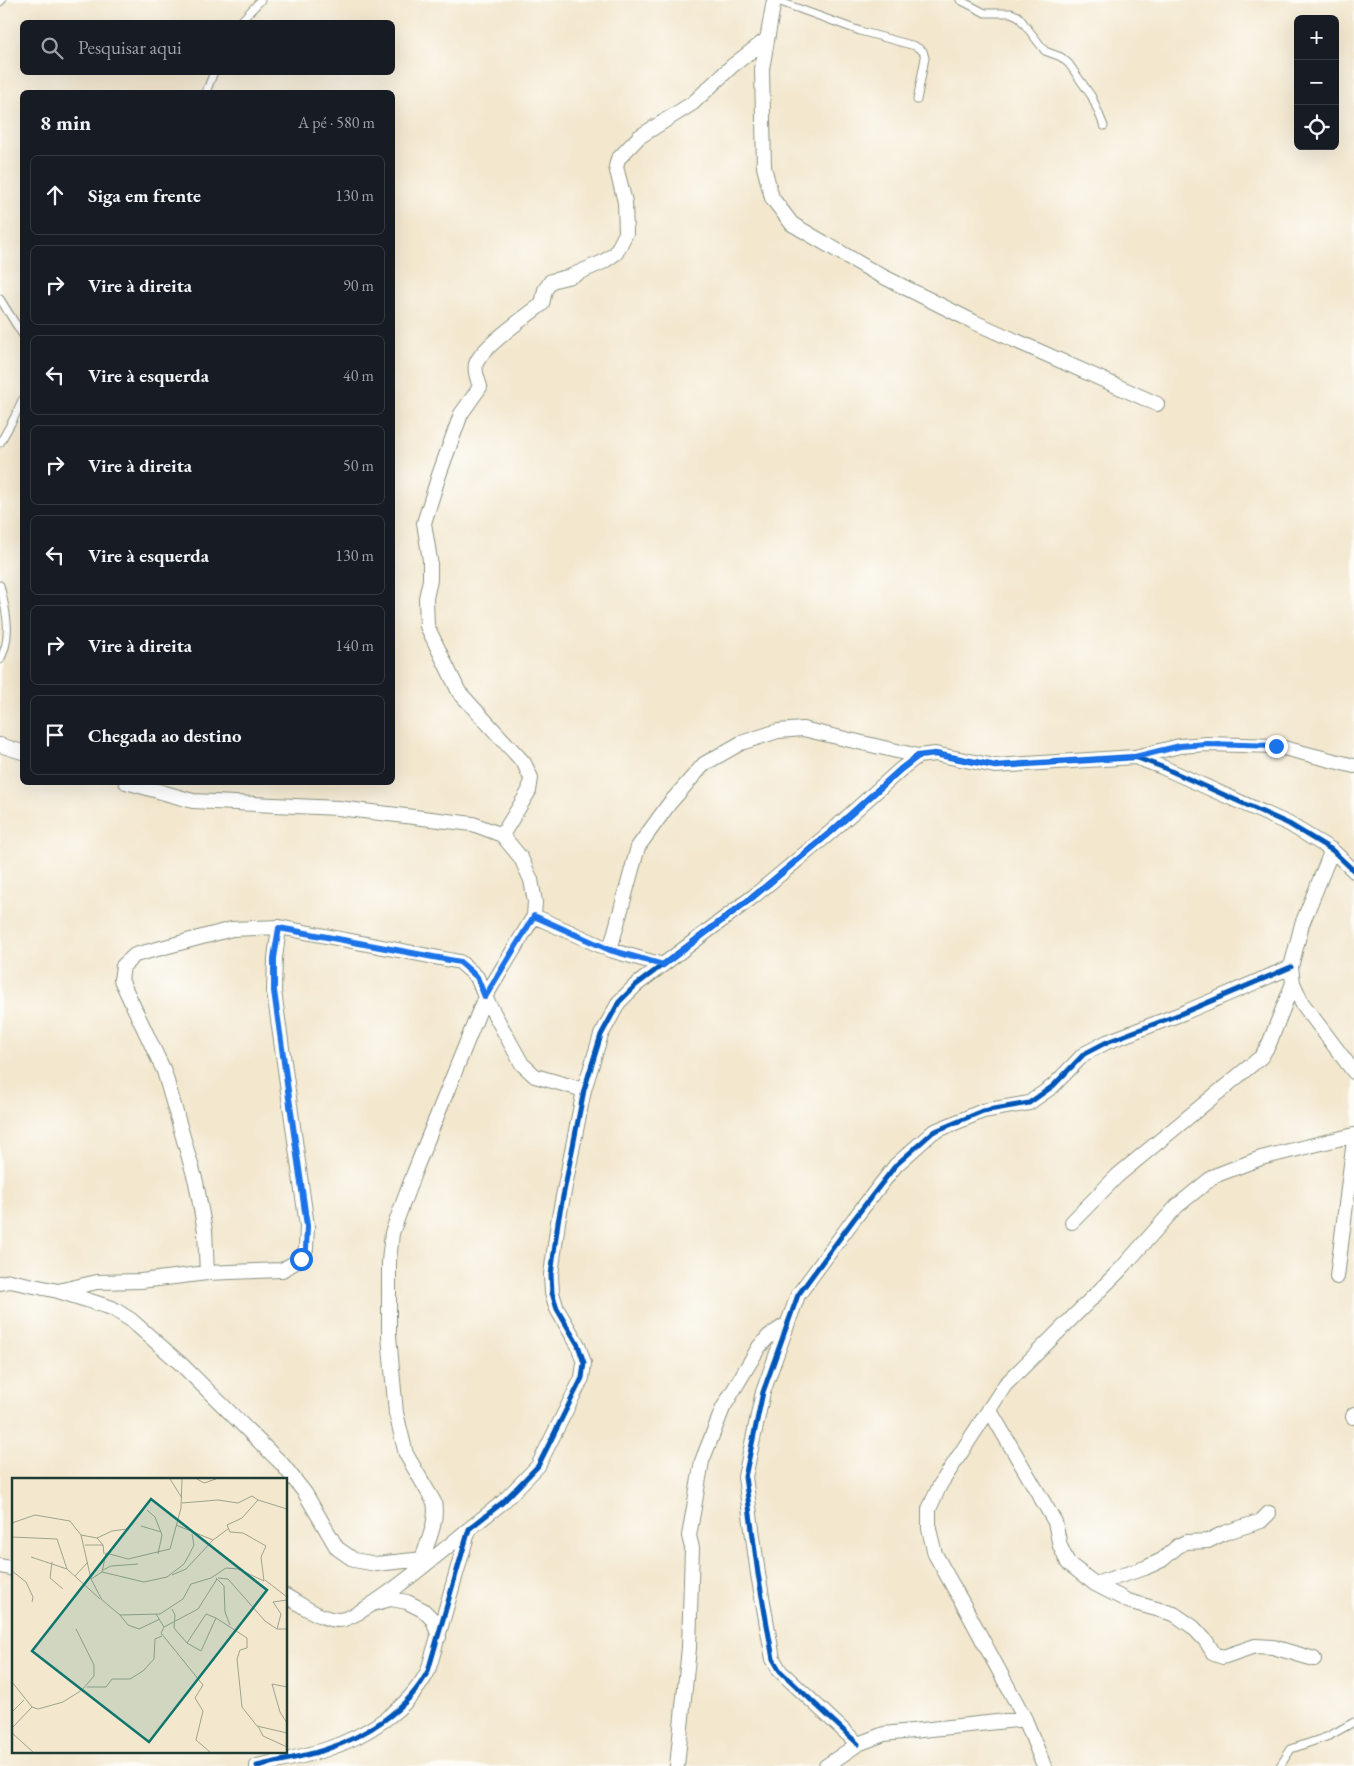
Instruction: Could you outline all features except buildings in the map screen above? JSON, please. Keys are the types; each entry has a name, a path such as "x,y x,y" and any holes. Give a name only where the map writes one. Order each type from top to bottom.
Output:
{"street":[{"path":"774,0 762,69 764,167 772,198 792,224 874,272 974,322 1157,404"},
{"path":"502,835 529,791 531,778 524,763 459,692 427,626 426,598 430,580 430,560 424,522 461,414 480,387 475,370 476,362 486,349 542,304 544,290 551,281 571,276 603,262 616,253 626,233 625,202 616,167 618,158 640,137 693,103 732,66 767,39"},
{"path":"610,950 638,847 669,804 704,764 741,742 778,731 803,729 918,756 935,754 995,766 1135,757 1180,746 1198,745 1276,746 1354,766"},
{"path":"0,745 20,751"},
{"path":"288,1597 325,1617 339,1620 350,1617 373,1603 503,1502 538,1466 582,1378 584,1363 578,1345 557,1309 552,1293 551,1275 558,1222 584,1090 601,1035 619,1002 636,985 754,896 918,756"},
{"path":"1135,757 1171,771 1289,824 1332,850 1354,871"},
{"path":"137,785 193,800 338,808 473,824 502,835 521,858 531,880 535,902 534,916 485,997 414,1173 392,1233 389,1260 389,1336 396,1413 406,1454 434,1502 436,1511 428,1559"},
{"path":"1332,850 1302,924 1290,967 1293,983 1302,1003 1354,1072"},
{"path":"534,916 610,950 663,965"},
{"path":"207,1273 205,1231 196,1182 164,1071 121,980 123,966 134,954 232,929 279,928 460,962 477,977 485,997 522,1064 534,1076 584,1090"},
{"path":"58,1291 97,1282 141,1281 207,1273 282,1270 301,1259 306,1249 307,1226 274,991 274,958 279,928"},
{"path":"858,1744 780,1671 773,1658 758,1574 745,1477 763,1392 798,1295 896,1165 933,1132 983,1111 1030,1103 1053,1086 1084,1054 1107,1042 1290,967"},
{"path":"1072,1222 1117,1176 1261,1058 1269,1044 1293,983"},
{"path":"1044,1766 1025,1719 935,1554 929,1529 929,1509 940,1486 1005,1385 1120,1270 1178,1206 1214,1176 1261,1158 1354,1135"},
{"path":"1338,1277 1354,1140"},
{"path":"0,1283 10,1281 58,1291 112,1308 131,1320 181,1364 283,1465 305,1493 337,1548 354,1560 376,1564 428,1559"},
{"path":"677,1766 689,1648 692,1548 689,1536 702,1461 723,1408 759,1347 769,1336 787,1324"},
{"path":"989,1409 1055,1522 1060,1546 1068,1563 1095,1584 1128,1601 1174,1614 1192,1627 1206,1641 1214,1654 1223,1657 1255,1646 1273,1647 1314,1659"},
{"path":"1095,1584 1145,1568 1162,1560 1178,1546 1186,1542 1208,1541 1224,1533 1261,1521 1269,1513"},
{"path":"257,1766 324,1750 355,1736 389,1716 413,1695 422,1684 428,1671 469,1529"},
{"path":"373,1603 391,1600 407,1602 423,1610 433,1620 439,1637"},
{"path":"826,1766 858,1744 884,1734 1025,1719"}],"lane":[{"path":"242,20 261,0"},
{"path":"774,0 860,31 915,46 923,51 925,58 917,100"},
{"path":"960,0 985,13 1011,13 1018,16 1045,51 1061,57 1069,64 1092,98 1104,126"},
{"path":"207,90 213,75"},
{"path":"0,299 20,331"},
{"path":"0,443 20,404"},
{"path":"0,585 8,622 4,653 0,660"},
{"path":"1280,1766 1291,1749 1329,1736 1354,1722"}],"cycle path":[{"path":"257,1766 299,1757 355,1738 384,1720 409,1698 428,1671 469,1529 503,1502 538,1466 582,1378 584,1363 578,1345 557,1309 552,1293 551,1275 558,1222 584,1090 601,1035 619,1002 636,985 754,896 918,756 935,754 995,766 1135,757 1162,767 1289,824 1332,850 1354,871"},
{"path":"858,1744 780,1671 773,1659 758,1574 745,1477 763,1392 798,1295 896,1165 933,1132 983,1111 1029,1103 1053,1086 1084,1054 1107,1042 1183,1013 1291,967"}],"route":[{"path":"301,1259 306,1249 307,1226 274,991 274,958 279,928 460,962 477,977 485,997 534,916 610,950 663,965 754,896 918,756 935,754 995,766 1135,757 1180,746 1207,744 1276,746"}]}
